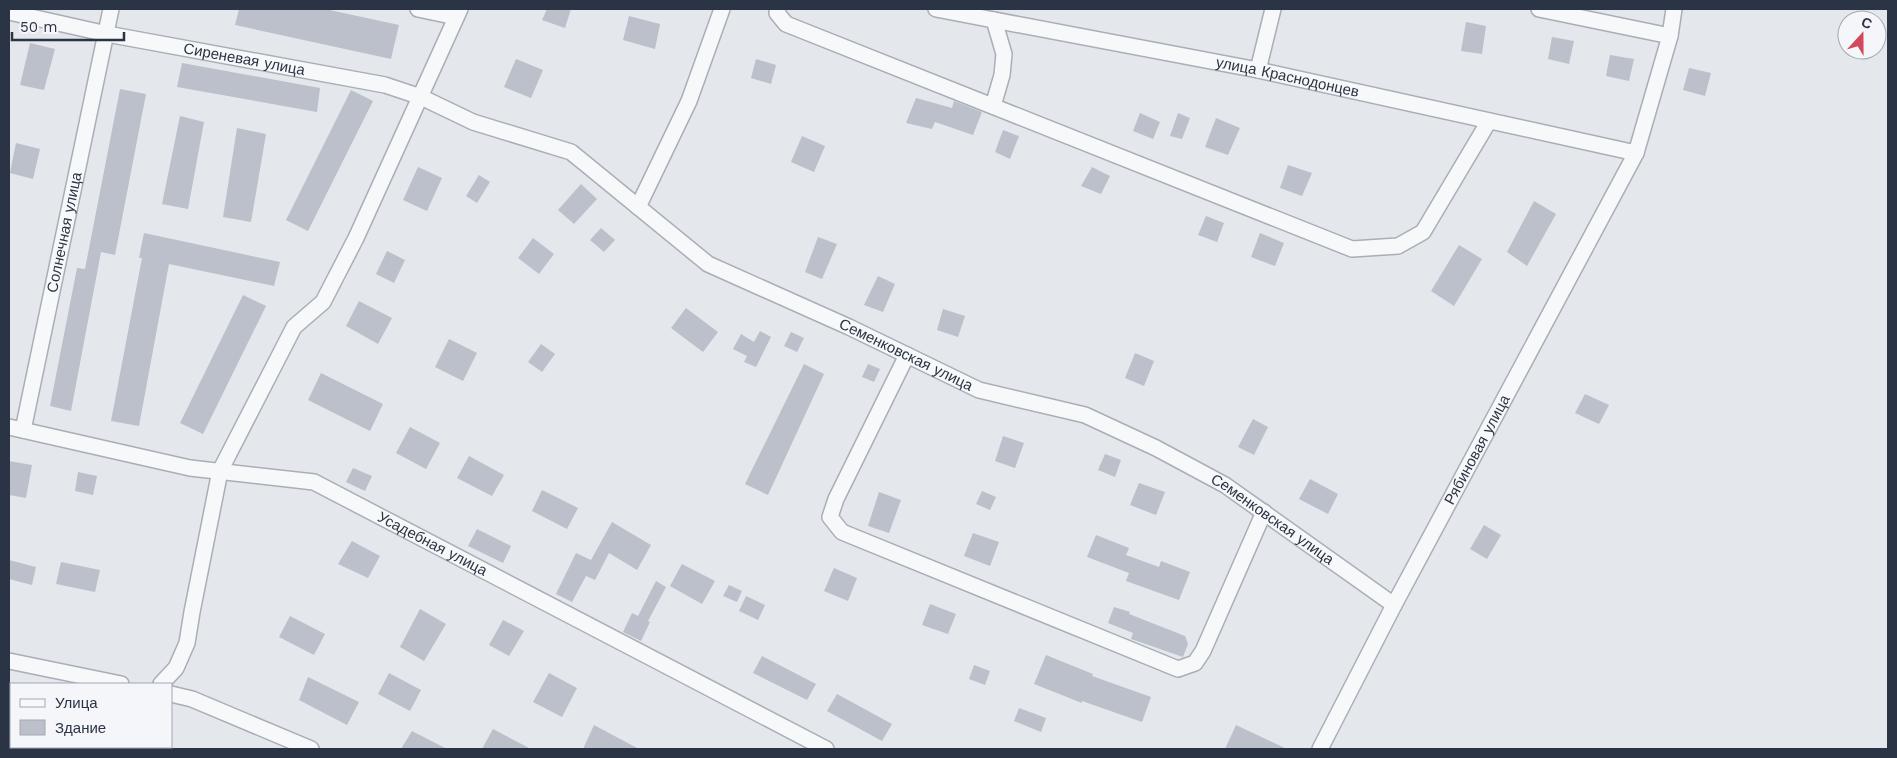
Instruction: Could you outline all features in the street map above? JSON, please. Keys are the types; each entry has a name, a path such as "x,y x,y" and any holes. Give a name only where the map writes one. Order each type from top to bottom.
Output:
{"street":[{"name":"Солнечная улица","path":"16,428 112,9"},
{"path":"162,683 176,668 187,643 220,471 294,327 323,302 356,238 458,13 418,9"},
{"path":"638,207 689,101 722,9"},
{"path":"778,9 777,13 786,24 1352,249 1398,246 1423,232 1488,121"},
{"name":"улица Краснодонцев","path":"936,9 1258,70 1636,153"},
{"path":"1258,70 1273,9"},
{"path":"1539,9 1670,36"},
{"name":"Рябиновая улица","path":"1320,749 1394,605 1636,153 1670,36 1674,9"},
{"name":"Сиреневая улица","path":"9,12 107,34 385,85 421,97"},
{"path":"993,106 1002,75 1004,54 994,20"},
{"name":"Семенковская улица","path":"421,97 473,122 572,152 708,264 849,327 979,390 1085,415 1156,448 1226,485 1394,605"},
{"path":"907,355 836,499 830,517 842,532 1178,670 1195,663 1203,651 1264,512"},
{"name":"Усадебная улица","path":"16,428 190,468 314,482 826,749"},
{"path":"9,661 117,683"},
{"path":"172,694 192,699 311,749"}],"building":[{"path":"239,9 325,9 399,25 391,59 235,25"},
{"path":"547,9 571,9 565,28 542,20"},
{"path":"629,16 660,24 655,49 623,40"},
{"path":"1466,22 1486,26 1482,54 1461,51"},
{"path":"1552,37 1574,41 1569,64 1548,59"},
{"path":"30,43 55,49 44,90 20,85"},
{"path":"1610,55 1634,59 1629,81 1606,76"},
{"path":"516,59 543,70 531,98 504,87"},
{"path":"756,59 776,65 771,84 751,78"},
{"path":"182,63 320,88 317,112 177,87"},
{"path":"1689,68 1711,73 1705,96 1683,90"},
{"path":"120,89 146,94 115,255 101,252 71,411 50,406 77,268 85,269"},
{"path":"351,90 373,101 308,231 286,220"},
{"path":"916,98 952,108 954,101 982,112 973,135 935,122 932,129 906,123"},
{"path":"1140,113 1160,122 1153,139 1133,131"},
{"path":"1178,113 1190,118 1182,139 1170,136"},
{"path":"180,116 204,122 188,209 162,204"},
{"path":"1216,118 1240,128 1228,155 1205,147"},
{"path":"237,128 266,134 251,222 223,217"},
{"path":"1003,130 1019,136 1010,159 995,152"},
{"path":"802,136 825,146 814,172 791,162"},
{"path":"16,143 40,149 33,179 10,173"},
{"path":"1288,165 1312,173 1302,196 1280,188"},
{"path":"418,167 442,178 427,211 403,200"},
{"path":"1092,167 1110,176 1101,194 1081,186"},
{"path":"479,175 490,182 477,203 466,196"},
{"path":"581,184 597,199 574,224 558,210"},
{"path":"1534,201 1556,214 1527,266 1507,252"},
{"path":"1206,216 1224,223 1217,242 1198,235"},
{"path":"601,228 615,240 604,252 590,240"},
{"path":"144,233 280,262 274,286 169,264 139,426 111,421 142,258 139,258"},
{"path":"1260,233 1284,243 1275,266 1251,257"},
{"path":"818,237 837,244 822,279 805,272"},
{"path":"533,238 554,254 539,274 518,258"},
{"path":"1459,245 1482,259 1454,306 1431,291"},
{"path":"387,251 405,260 394,283 376,274"},
{"path":"878,276 895,284 883,312 864,305"},
{"path":"243,295 266,306 203,434 180,423"},
{"path":"359,301 392,318 378,344 346,326"},
{"path":"686,308 718,332 703,352 671,328"},
{"path":"943,309 965,316 958,337 937,330"},
{"path":"760,331 771,337 756,367 744,362 747,356 733,349 741,334 754,342"},
{"path":"791,332 804,338 797,352 784,346"},
{"path":"449,339 477,353 463,381 435,367"},
{"path":"541,344 555,354 542,372 528,362"},
{"path":"1135,353 1154,361 1144,386 1125,378"},
{"path":"804,364 824,374 768,495 745,484"},
{"path":"868,364 880,369 874,382 862,377"},
{"path":"321,373 383,404 370,431 308,400"},
{"path":"1585,394 1609,405 1599,424 1575,413"},
{"path":"1253,419 1268,427 1254,455 1238,447"},
{"path":"410,427 440,443 426,469 396,453"},
{"path":"1003,436 1024,443 1015,468 995,461"},
{"path":"1105,454 1121,460 1115,477 1098,470"},
{"path":"469,456 504,475 492,496 457,478"},
{"path":"9,461 32,465 26,498 9,495"},
{"path":"353,468 372,476 365,491 346,482"},
{"path":"78,472 97,476 93,495 75,491"},
{"path":"1310,479 1338,494 1328,514 1299,499"},
{"path":"1139,483 1165,492 1156,515 1130,505"},
{"path":"542,490 578,508 567,529 532,511"},
{"path":"982,491 996,497 990,510 976,504"},
{"path":"879,492 901,500 889,533 868,526"},
{"path":"612,522 651,545 637,570 609,553 595,580 586,576 572,602 556,594 576,553 591,560"},
{"path":"1484,525 1501,535 1487,559 1470,549"},
{"path":"477,529 511,546 503,563 468,546"},
{"path":"973,533 999,542 990,566 964,556"},
{"path":"1096,535 1129,548 1126,555 1159,567 1161,561 1190,572 1179,600 1126,581 1129,573 1087,557"},
{"path":"352,541 380,556 368,578 338,564"},
{"path":"9,560 36,567 32,585 9,579"},
{"path":"61,562 100,570 95,592 56,584"},
{"path":"682,564 715,581 702,604 670,586"},
{"path":"834,568 857,578 848,601 824,591"},
{"path":"656,581 666,587 648,621 650,622 641,641 623,632 632,613 638,616"},
{"path":"729,585 742,591 737,602 723,596"},
{"path":"746,596 765,605 758,620 739,611"},
{"path":"930,604 956,614 948,634 922,625"},
{"path":"1114,607 1185,636 1188,644 1183,657 1131,639 1133,633 1108,623"},
{"path":"420,609 446,624 424,661 400,647"},
{"path":"290,616 325,634 314,655 279,637"},
{"path":"503,620 524,631 509,656 489,645"},
{"path":"1046,655 1093,674 1092,676 1151,697 1142,722 1082,701 1082,703 1034,684"},
{"path":"762,656 816,684 807,700 753,673"},
{"path":"974,665 990,671 985,685 969,679"},
{"path":"389,673 421,690 410,711 378,694"},
{"path":"549,673 577,688 562,717 533,702"},
{"path":"308,677 359,702 347,725 299,700"},
{"path":"837,694 892,724 882,741 827,711"},
{"path":"1019,708 1046,718 1041,732 1014,721"},
{"path":"594,725 639,749 583,749"},
{"path":"1236,725 1287,749 1225,749"},
{"path":"493,729 531,749 482,749"},
{"path":"412,731 447,749 401,749"}]}
